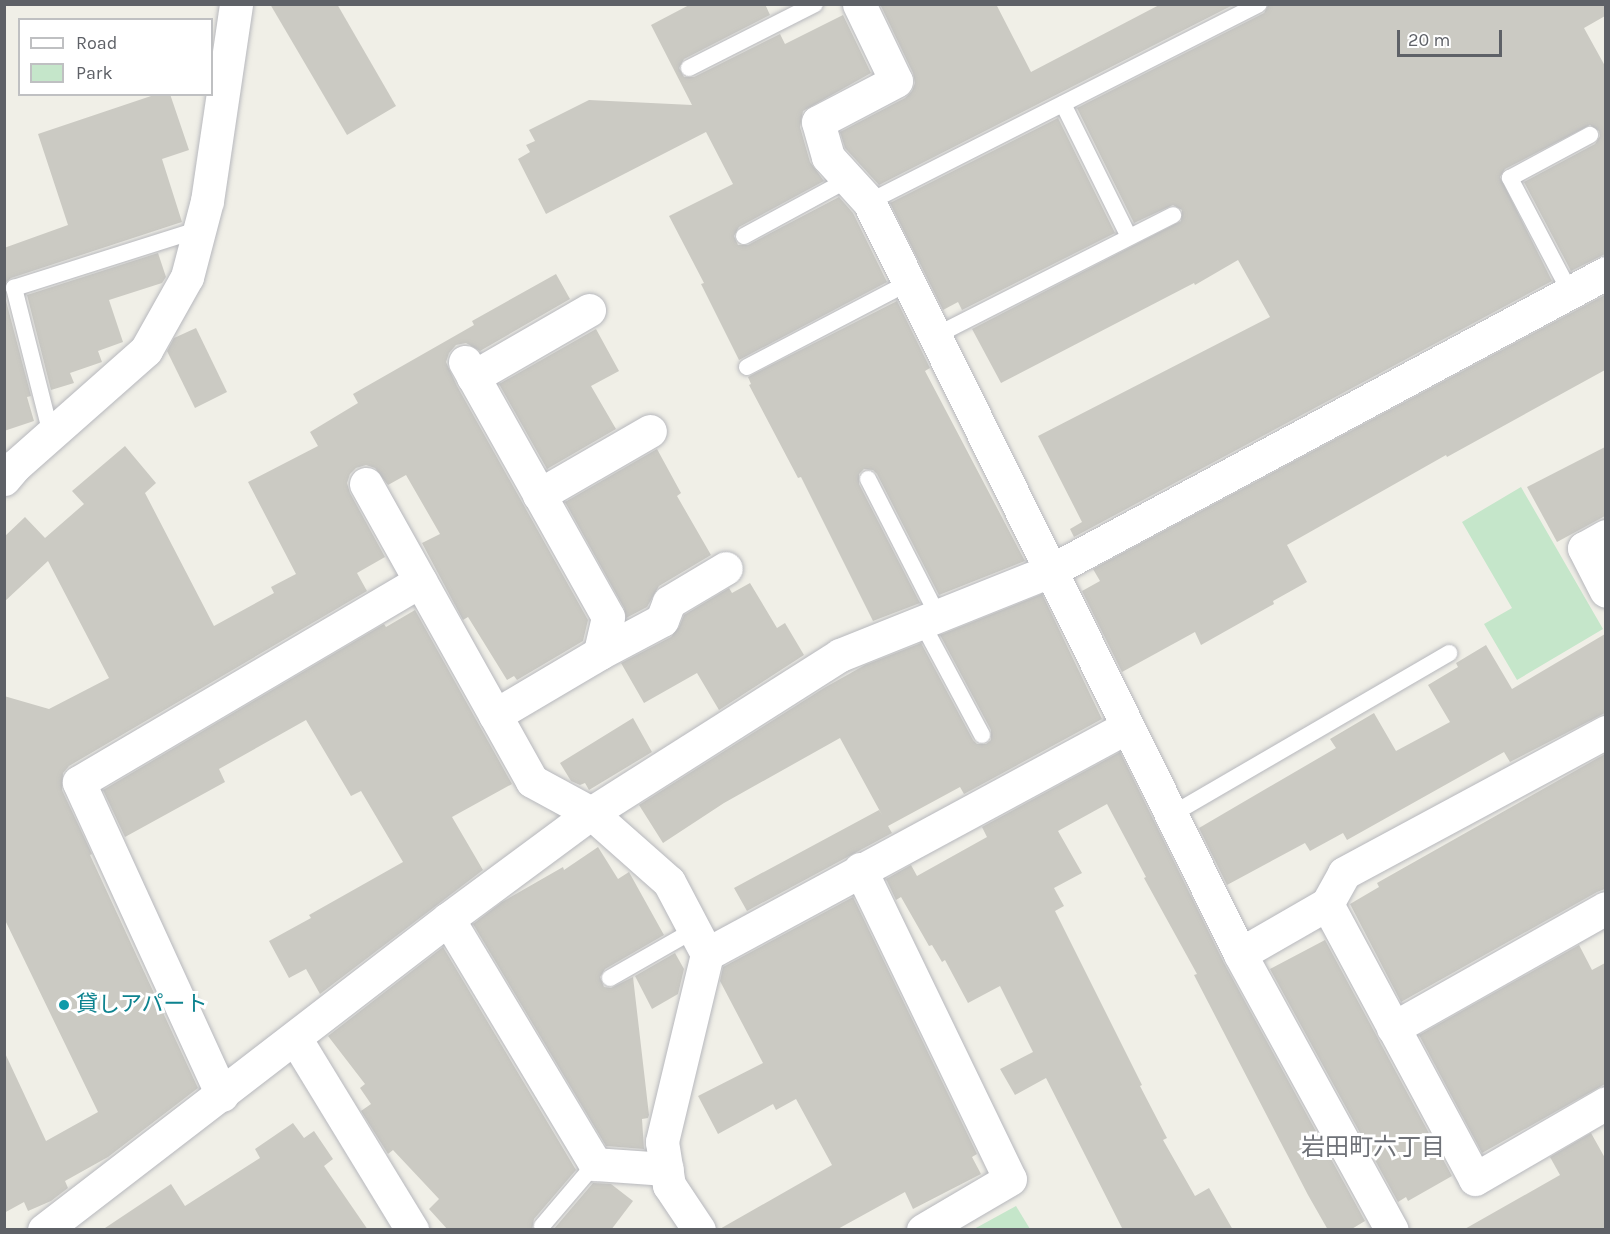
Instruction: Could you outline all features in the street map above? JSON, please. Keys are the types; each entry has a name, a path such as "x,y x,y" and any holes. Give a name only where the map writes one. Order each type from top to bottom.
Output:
{"street":[{"path":"4,479 146,350 187,277 207,201 236,4"},
{"path":"859,4 896,81 818,122 828,157 859,191 908,283 1240,954 1392,1230"},
{"path":"65,1223 295,1038 448,919 591,813 840,655 1050,571 1605,273"},
{"path":"589,310 469,369 608,617 600,653"},
{"path":"539,495 650,431"},
{"path":"366,484 532,781 591,813 669,882 701,942 663,1142 669,1185 699,1230"},
{"path":"1605,536 1584,548 1605,591"},
{"path":"495,715 600,653 662,620 669,602 726,568"},
{"path":"222,1095 79,782 420,581"},
{"path":"701,942 860,869 1127,727"},
{"path":"1240,954 1327,904 1344,873 1605,732"},
{"path":"860,869 1010,1179 923,1230"},
{"path":"1327,904 1475,1179 1605,1102"},
{"path":"1394,1028 1605,908"},
{"path":"448,919 595,1164 667,1168"},
{"path":"295,1038 412,1230"}],"lane":[{"path":"689,68 815,4"},
{"path":"744,236 859,191 1063,104 1258,4"},
{"path":"1063,104 1129,237"},
{"path":"1570,292 1510,178 1590,135"},
{"path":"934,336 1173,215"},
{"path":"51,434 14,288 200,229"},
{"path":"747,367 908,283"},
{"path":"867,479 982,735"},
{"path":"1172,815 1449,653"},
{"path":"610,978 701,942"},
{"path":"542,1226 595,1164"}],"green space":[{"path":"1521,487 1603,629 1517,680 1484,624 1512,608 1462,522"},
{"path":"1016,1206 1030,1229 974,1229"}],"building":[{"path":"270,4 337,4 396,106 347,135"},
{"path":"691,4 765,4 770,15 684,59 679,68 684,77 694,77 780,34 785,44 843,15 871,73 803,111 800,127 810,162 824,181 739,227 734,236 738,245 748,245 839,197 853,213 887,282 739,360 701,284 704,283 669,216 733,184 706,132 546,214 518,159 530,152 526,145 535,141 529,130 589,100 692,105 651,25"},
{"path":"880,4 996,4 1031,72 1161,4 1235,4 879,185 845,148 840,132 905,98 912,91 915,83 913,73"},
{"path":"1269,4 1605,4 1605,16 1584,28 1605,66 1605,254 1571,271 1524,182 1595,144 1600,136 1599,131 1590,125 1505,169 1500,177 1552,281 1074,537 1070,529 1082,522 1038,436 1270,317 1238,260 1195,285 1194,283 1001,383 972,329 1181,221 1182,210 1173,205 1134,223 1077,108 1264,13"},
{"path":"151,96 171,96 189,150 162,159 182,222 11,278 4,284 4,248 68,225 38,134"},
{"path":"1058,118 1115,233 962,310 958,302 943,310 890,203"},
{"path":"158,253 166,277 162,283 109,300 123,342 98,351 102,362 70,373 74,383 51,390 27,295"},
{"path":"556,274 570,299 480,351 466,343 456,345 449,353 446,362 457,386 588,620 583,641 517,680 514,676 507,680 468,617 463,620 422,543 440,534 406,475 388,485 375,468 366,465 356,468 350,474 347,483 350,493 385,557 357,573 367,591 69,766 63,773 62,790 198,1088 108,1157 65,1181 68,1188 51,1201 28,1211 24,1202 4,1213 4,1051 46,1141 98,1112 4,918 4,696 49,709 109,678 48,561 4,602 4,537 25,517 45,538 84,504 72,491 125,446 156,483 145,493 214,626 274,593 271,587 296,574 248,482 318,446 310,432 358,403 353,394 474,325 472,321"},
{"path":"4,293 31,396 27,397 34,421 4,431"},
{"path":"1605,295 1605,370 1447,457 1446,455 1287,545 1307,582 1273,601 1274,604 1201,645 1195,632 1122,672 1082,591 1100,581 1093,569"},
{"path":"897,301 930,368 925,371 1025,561 939,595 877,474 873,470 864,469 859,474 859,484 920,603 873,621 801,477 798,478 749,385 751,384 748,377"},
{"path":"196,328 227,392 195,408 167,351 174,338"},
{"path":"596,329 619,371 591,386 616,429 547,469 499,384"},
{"path":"1605,447 1605,516 1557,542 1527,487"},
{"path":"657,449 681,493 677,496 711,555 659,586 647,607 626,618 624,608 565,502"},
{"path":"750,583 777,628 785,623 804,655 719,710 697,673 644,703 621,663 671,637 679,627 684,615 729,588 732,593"},
{"path":"1042,594 1102,719 964,794 960,787 888,826 892,833 747,911 734,888 879,810 882,815 840,738 724,803 663,843 639,805 824,688 865,665 921,643 973,740 977,744 986,744 991,740 991,730 940,635"},
{"path":"415,610 512,784 452,817 483,870 320,994 306,969 289,978 269,941 311,918 309,915 403,862 361,791 351,796 306,720 219,769 225,782 125,837 103,790 384,624 386,627"},
{"path":"1605,634 1605,713 1510,762 1504,752 1347,840 1343,833 1310,851 1305,843 1227,885 1199,828 1336,748 1330,739 1374,713 1396,751 1450,722 1428,685 1458,667 1456,663 1486,645 1512,689"},
{"path":"633,718 652,752 589,790 585,783 580,785 571,781 560,763"},
{"path":"1120,752 1224,963 1365,1221 1350,1230 1328,1230 1308,1195 1194,975 1197,974 1144,878 1146,877 1107,804 1058,831 1082,873 1054,888 1064,906 1055,911 1167,1138 1163,1140 1195,1196 1209,1188 1233,1230 1123,1230 1046,1078 1015,1095 1000,1069 1033,1052 1000,986 968,1003 945,960 942,962 932,945 929,946 901,897 896,900 886,879 911,865 917,876 987,837 982,827"},
{"path":"1605,754 1605,889 1401,1002 1350,904 1379,887 1377,883"},
{"path":"598,847 618,879 629,872 664,935 605,969 600,977 604,987 611,988 633,977 649,1115 648,1118 642,1119 644,1149 606,1146 473,924 502,902 563,867 564,870"},
{"path":"853,897 977,1154 972,1157 981,1174 913,1209 905,1192 836,1230 718,1230 832,1165 796,1099 776,1110 773,1104 718,1134 698,1096 763,1063 720,981 723,967"},
{"path":"1325,940 1452,1176 1408,1201 1406,1197 1398,1202 1270,969"},
{"path":"1579,945 1592,970 1605,963 1605,1084 1482,1153 1419,1035"},
{"path":"443,947 576,1170 534,1219 532,1230 448,1230 429,1209 439,1199 393,1150 388,1154 361,1111 371,1104 360,1088 365,1084 328,1036"},
{"path":"675,953 684,969 678,994 652,1009 635,976"},
{"path":"293,1123 304,1138 314,1131 333,1159 324,1166 368,1230 102,1230 171,1184 185,1206 260,1158 255,1149"},
{"path":"1591,1133 1605,1158 1605,1230 1463,1230 1560,1175 1550,1157"},
{"path":"593,1183 611,1184 633,1201 611,1230 553,1230"}],"place":[{"name":"貸しアパート","path":"64,1005"}],"district":[{"name":"岩田町六丁目","path":"1373,1148"}]}
